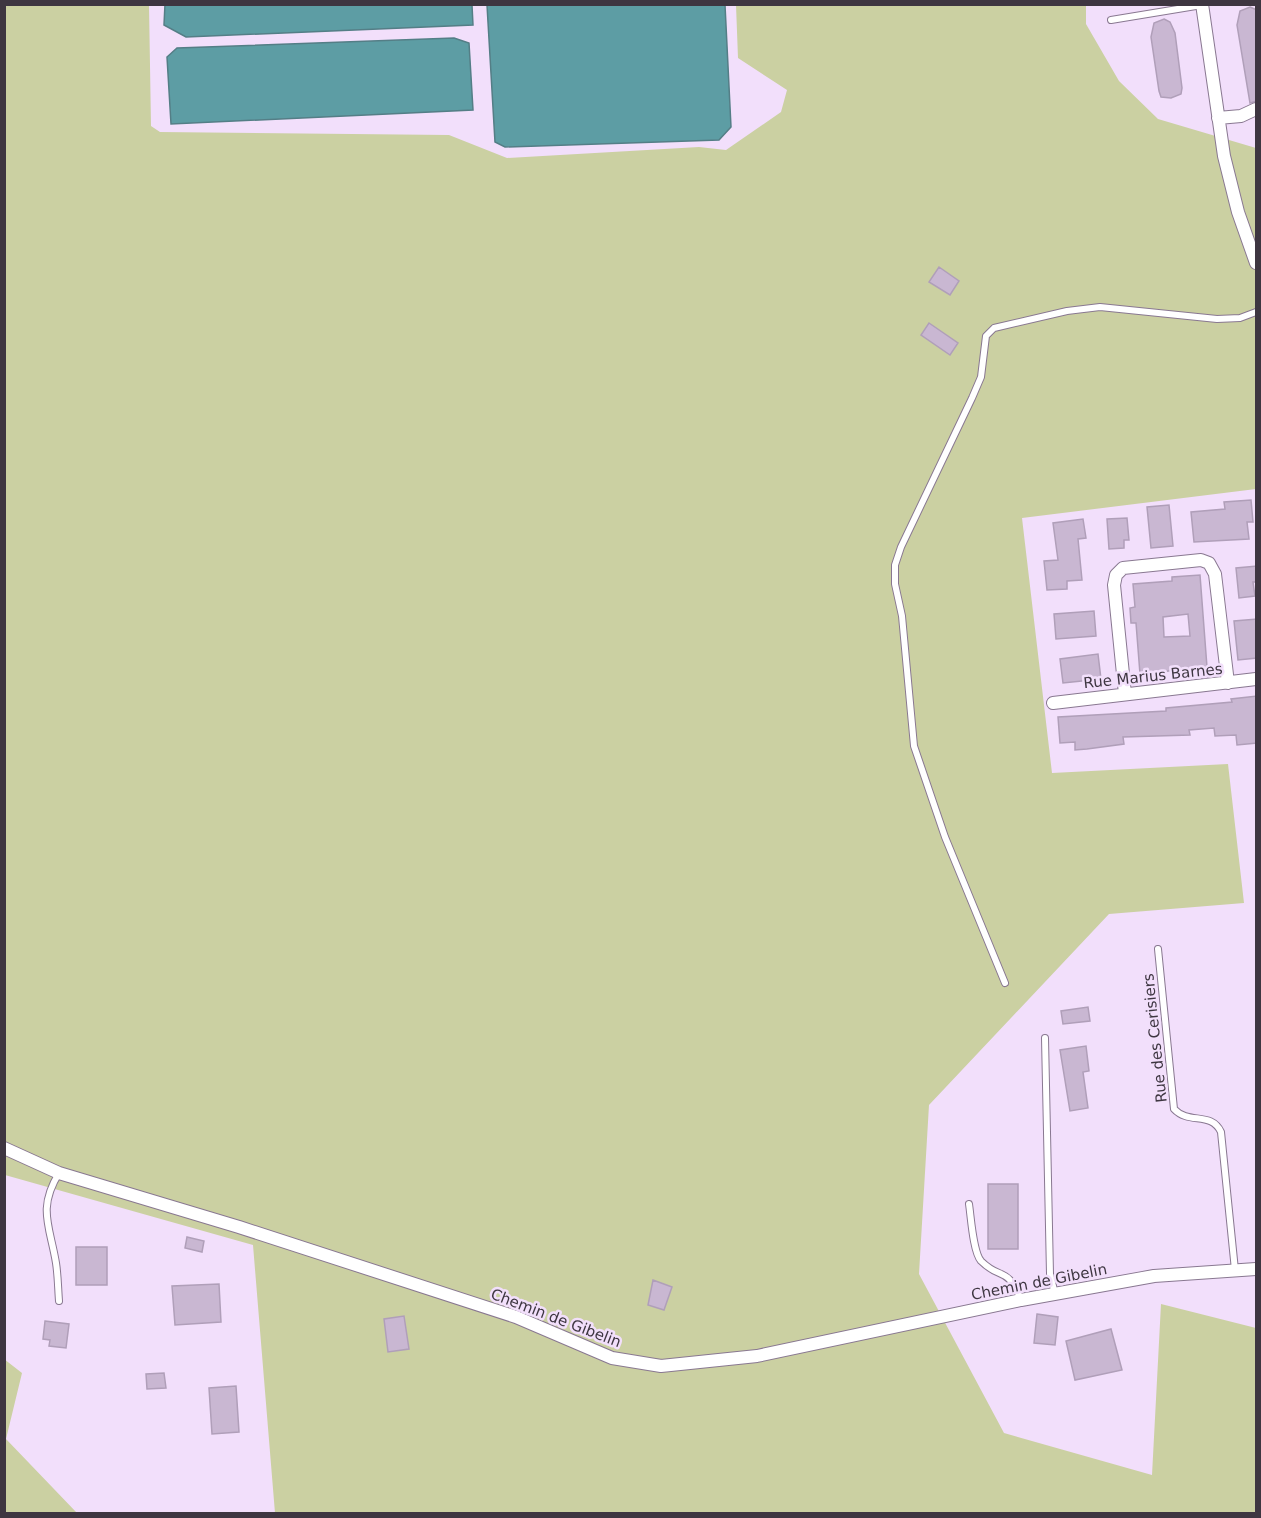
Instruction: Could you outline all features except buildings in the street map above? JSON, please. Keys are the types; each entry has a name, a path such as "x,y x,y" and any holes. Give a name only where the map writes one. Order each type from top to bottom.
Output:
{"street":[{"path":"1202,5 1218,118 1238,212 1257,263"},
{"path":"1218,118 1241,116 1257,109"},
{"path":"1125,694 1114,585 1116,575 1123,568 1202,561 1209,563 1215,574 1228,683"},
{"name":"Rue Marius Barnes","path":"1053,702 1257,680"},
{"name":"Chemin de Gibelin","path":"4,1148 59,1173 239,1227 516,1317 612,1358 661,1366 758,1356 1021,1300 1154,1276 1257,1269"}],"lane":[{"path":"1111,20 1202,5"},
{"path":"1005,983 945,837 914,746 902,616 895,584 895,565 901,547 981,377 986,336 994,328 1067,311 1100,307 1217,319 1240,318 1257,312"},
{"name":"Rue des Cerisiers","path":"1158,949 1174,1109 1187,1119 1208,1119 1217,1123 1221,1132 1235,1270"},
{"path":"1045,1038 1050,1274 1055,1294"},
{"path":"59,1173 50,1187 45,1214 56,1262 59,1301"},
{"path":"969,1204 977,1255 986,1264 1013,1280 1021,1300"}],"shaded area":[{"path":"165,4 472,5 473,25 186,37 164,25"},
{"path":"4,5 149,5 151,126 160,132 449,135 507,158 699,147 726,150 781,112 787,90 738,58 736,5 1086,5 1086,24 1119,81 1158,119 1256,148 1256,489 1022,518 1052,773 1228,764 1244,903 1109,914 929,1105 919,1274 1004,1433 1152,1475 1161,1304 1256,1328 1256,1513 275,1513 253,1245 5,1175"},
{"path":"487,5 725,5 731,127 719,140 505,147 495,142"},
{"path":"454,38 469,43 473,110 171,124 167,57 177,48"},
{"path":"4,1359 22,1373 6,1439 77,1513 5,1513"}]}
